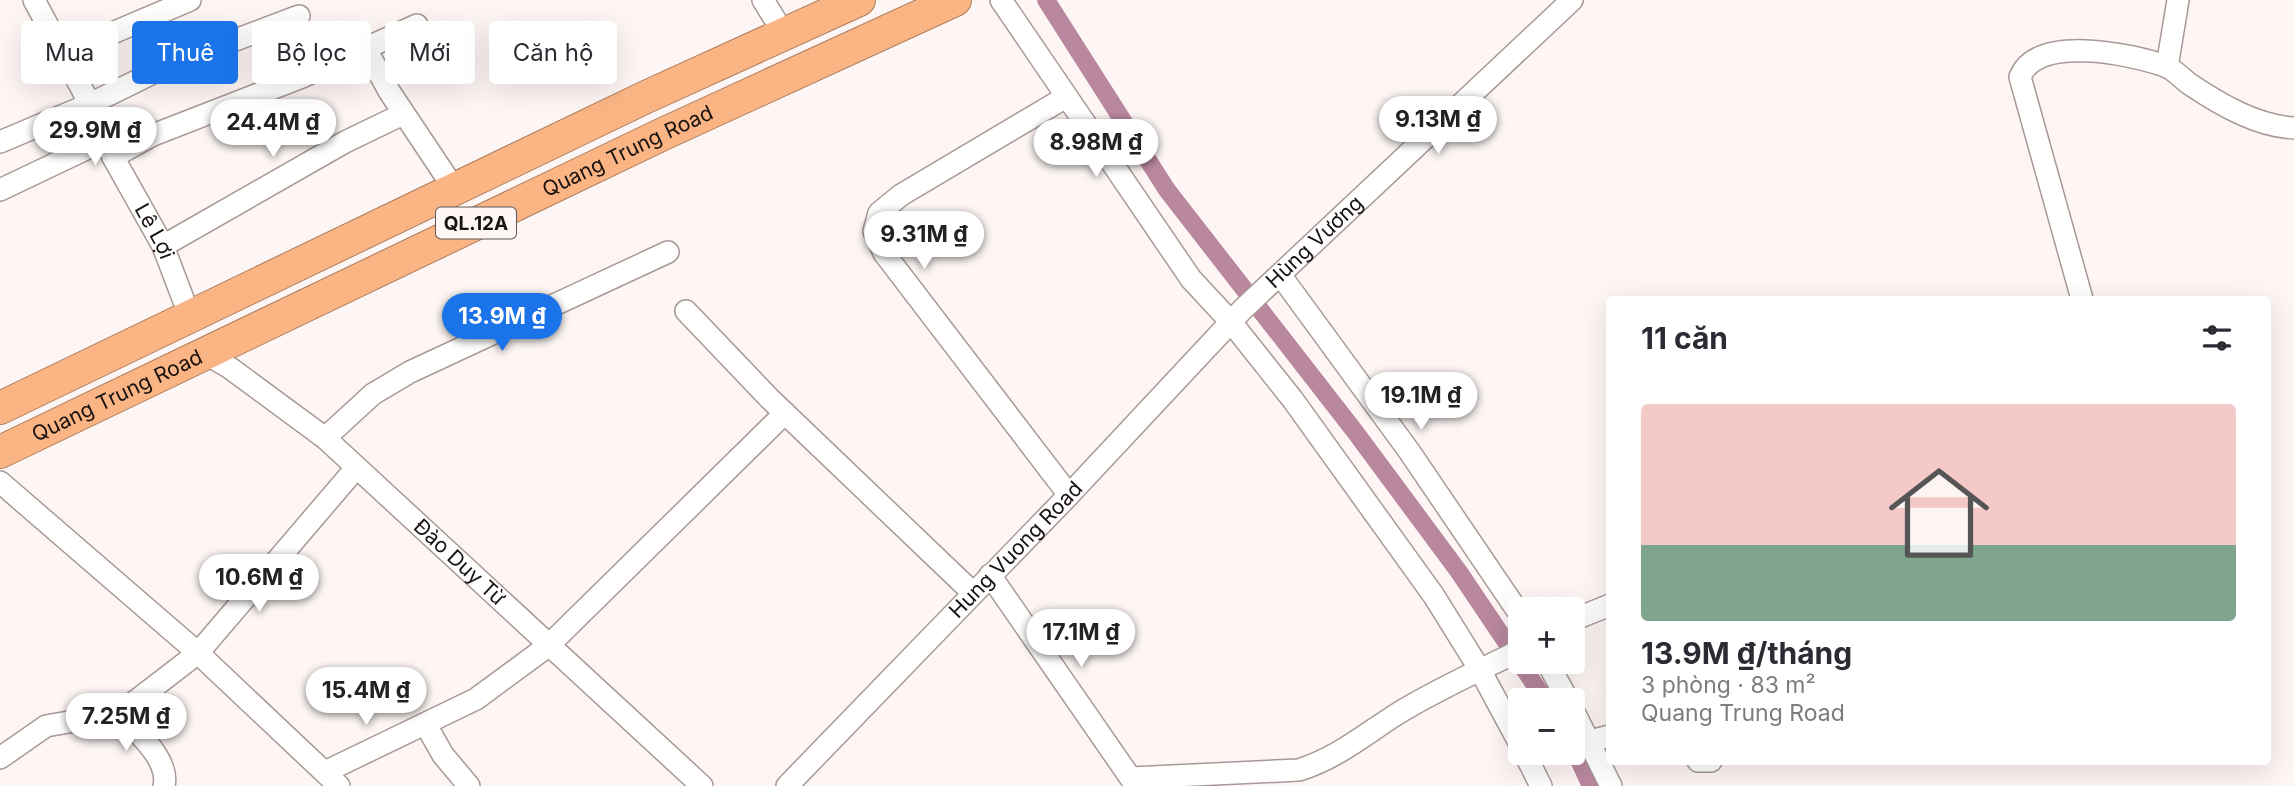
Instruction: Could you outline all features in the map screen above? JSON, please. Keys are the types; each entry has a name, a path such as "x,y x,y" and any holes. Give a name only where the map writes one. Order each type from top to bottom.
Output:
{"highway":[{"name":"Quang Trung Road","path":"0,408 646,97 859,0"},
{"name":"Quang Trung Road","path":"0,452 663,134 955,0"},
{"path":"646,97 663,134"},
{"path":"190,317 206,354"}],"street":[{"name":"Lê Lợi","path":"34,0 45,21"},
{"path":"118,31 190,0"},
{"path":"764,0 784,34"},
{"path":"1000,0 1191,279 1237,316 1293,400 1434,596 1482,669 1508,720"},
{"name":"Hùng Vương","path":"1237,316 1572,0"},
{"path":"2167,67 2178,0"},
{"path":"0,142 90,104 169,65 299,16"},
{"path":"2081,296 2021,77 2023,70 2038,57 2065,51 2103,54 2167,67 2207,95 2241,113 2294,128"},
{"path":"371,57 403,114 455,190"},
{"name":"Lê Lợi","path":"79,84 163,246 190,317"},
{"path":"0,190 284,84"},
{"path":"1066,97 901,195 879,214 874,231 884,253 1069,495"},
{"path":"163,246 345,142 403,114"},
{"path":"325,438 373,394 410,372 668,252"},
{"path":"1278,279 1409,451 1508,597"},
{"path":"686,311 785,413 973,593"},
{"name":"Hung Vuong Road","path":"787,786 1069,495 1237,316"},
{"name":"Đào Duy Từ","path":"206,354 230,368 325,438 702,786"},
{"path":"0,481 198,653 332,779 475,699 548,646 785,413"},
{"path":"0,758 46,726 120,713 198,653 356,468"},
{"path":"990,575 1133,782 1299,770 1343,751 1398,714 1508,656"},
{"path":"1585,615 1606,607"},
{"path":"120,713 159,760 166,778 164,786"},
{"path":"1585,722 1600,738 1606,764"},
{"path":"426,725 443,755 469,786"},
{"path":"1530,765 1541,786"},
{"path":"1606,765 1611,786"}],"waterway":[{"path":"1046,0 1167,190 1356,433 1459,572 1537,688"},
{"path":"1581,765 1591,786"}]}
